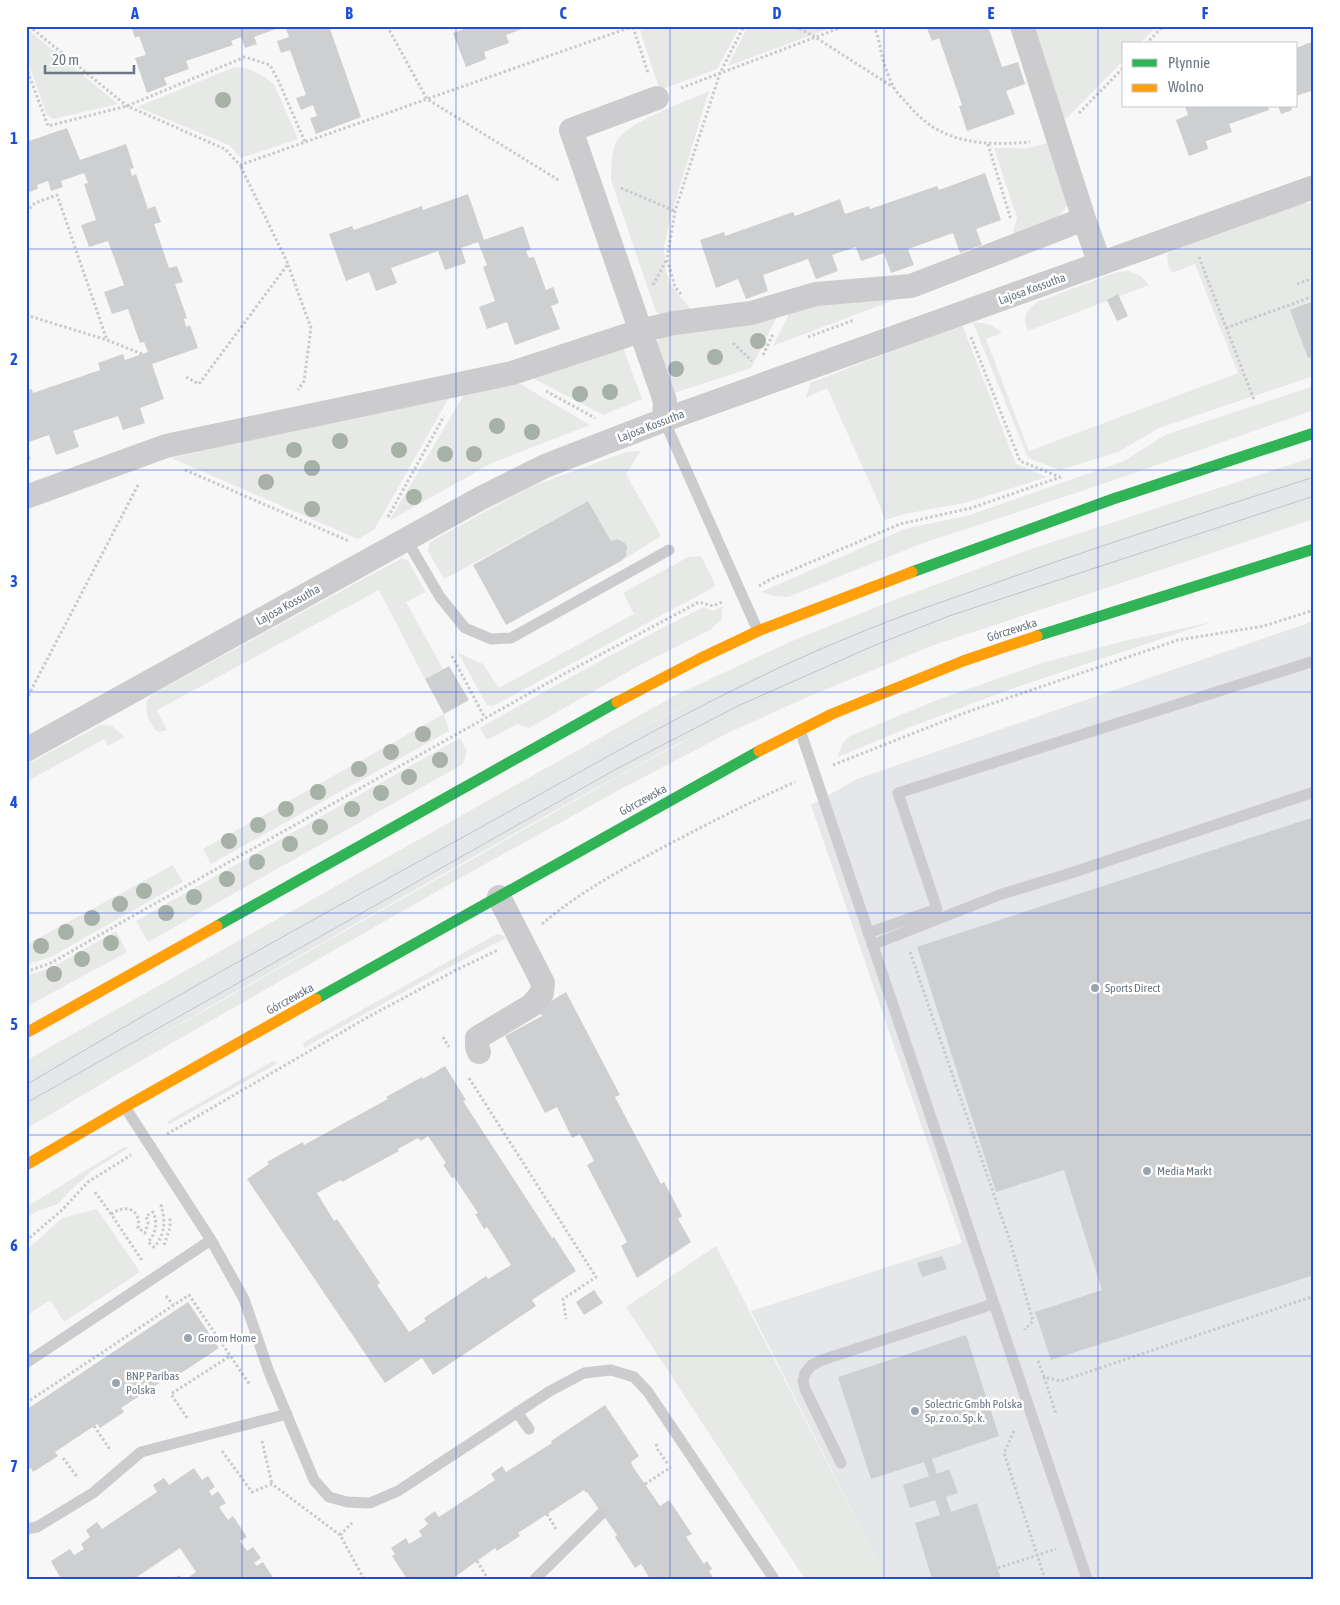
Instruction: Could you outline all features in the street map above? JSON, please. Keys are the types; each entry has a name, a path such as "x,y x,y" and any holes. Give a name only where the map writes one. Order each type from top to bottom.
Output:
{"main road":[{"path":"26,1032 105,990 602,710 701,658 758,631 884,582 1113,499 1314,432"},
{"name":"Górczewska","path":"26,1165 125,1107 732,765 800,730 884,693 995,650 1314,549"}],"street":[{"path":"1022,26 1100,264"},
{"path":"657,98 571,130 665,401 664,420"},
{"name":"Lajosa Kossutha","path":"26,750 406,539 545,466 664,420 1314,187"},
{"path":"26,498 154,454 166,446 512,373 640,330 751,312 816,294 911,286 1084,219"},
{"path":"479,1052 477,1038 532,1004 542,993 543,983 499,897"}],"lane":[{"path":"664,420 758,631"},
{"path":"406,539 440,597 465,628 491,639 511,638 669,550"},
{"path":"868,933 937,909 898,794 1314,661"},
{"path":"800,730 1087,1579"},
{"path":"872,946 1002,894 1314,792"},
{"path":"125,1107 211,1240 244,1299 269,1372 314,1480 329,1497 347,1502 370,1503 398,1491 550,1391 584,1373 611,1370 634,1377 648,1392 774,1579"},
{"path":"26,1363 211,1240"},
{"path":"841,1463 805,1389 803,1381 805,1373 812,1365 840,1354 994,1304"},
{"path":"517,1412 529,1429"},
{"path":"26,1528 37,1527 90,1495 141,1452 287,1414"},
{"path":"535,1579 602,1513"}],"path":[{"path":"29,26 127,106 225,149 240,165 288,264 311,328 304,381 280,421"},
{"path":"387,26 428,99 597,204"},
{"path":"240,165 633,26 657,98 845,26"},
{"path":"744,26 720,73 675,211 667,259 675,287 689,303 708,318 757,366"},
{"path":"795,26 893,87"},
{"path":"873,26 876,30 882,57 893,87 912,111 933,127 959,140 988,144 1030,142 1057,135 1122,69"},
{"path":"1148,42 1163,26"},
{"path":"26,67 48,126 127,106 245,57 270,65 306,142"},
{"path":"988,144 1011,218 1007,249"},
{"path":"586,174 675,211"},
{"path":"26,212 35,203 57,195 107,340"},
{"path":"1196,249 1254,400"},
{"path":"186,377 199,384 288,264"},
{"path":"1297,284 1314,278"},
{"path":"1226,328 1304,302 1314,296"},
{"path":"26,315 107,340 142,354"},
{"path":"26,972 53,962 562,675 698,602 713,606 740,593 754,590 769,580 900,524 971,508 1061,477 1020,460 968,328"},
{"path":"512,373 596,419"},
{"path":"385,522 462,383"},
{"path":"26,700 154,454 267,507 357,544"},
{"path":"1040,686 1178,640 1264,626 1314,610"},
{"path":"452,656 485,718"},
{"path":"909,947 1010,1240 1033,1321 1025,1329 1028,1337"},
{"path":"443,1037 454,1054"},
{"path":"464,1070 596,1277 563,1299 566,1319"},
{"path":"94,1192 146,1267"},
{"path":"111,1214 123,1209 130,1210 138,1217 140,1223 138,1228 145,1233 148,1223 146,1216 153,1212 156,1218 155,1232 148,1242 154,1247 159,1242 164,1228 161,1206 166,1204 171,1221 168,1238 163,1246"},
{"path":"144,1263 151,1257"},
{"path":"163,1291 173,1305"},
{"path":"26,1403 189,1295 252,1388"},
{"path":"1034,1353 1044,1377 1062,1381 1314,1296"},
{"path":"230,1356 171,1394 252,1492 272,1484 340,1535 363,1576 362,1579"},
{"path":"1012,1424 1015,1433 1004,1453 1045,1579"},
{"path":"94,1426 122,1469"},
{"path":"655,1441 658,1450 676,1474"},
{"path":"645,1484 671,1468"},
{"path":"340,1535 352,1523 360,1522"},
{"path":"998,1568 1074,1542"},
{"path":"476,1562 488,1579"},
{"path":"174,1579 178,1576 180,1579"}],"shaded area":[{"path":"652,26 740,26 717,69 660,90 640,31"},
{"path":"748,26 836,26 728,66"},
{"path":"1030,26 1157,26 1141,42 1122,42 1122,62 1067,118 1062,118"},
{"path":"26,28 118,104 53,119 47,115 26,57"},
{"path":"235,67 246,68 260,74 274,84 298,139 241,158 229,145 137,107"},
{"path":"709,91 671,215 664,248 666,271 671,285 693,312 660,314 656,312 611,180 614,147 619,138 636,124 661,111"},
{"path":"1052,142 1069,201 1060,215 1048,224 1018,235 1013,233 1017,218 994,148 1028,148"},
{"path":"1305,203 1314,204 1314,376 1159,428 1118,452 1060,470 1028,458 973,323 989,325 1002,333 986,339 1029,451 1238,373 1195,264 1172,273 1167,255 1176,246"},
{"path":"1129,271 1141,276 1149,285 1028,331 1025,318 1030,308 1037,302 1117,272"},
{"path":"910,294 773,346 790,312 818,302"},
{"path":"779,313 751,368 674,393 656,346 659,339 668,333"},
{"path":"962,324 1016,464 1047,477 965,503 904,514 885,520 827,388 806,398 810,383"},
{"path":"623,347 642,399 603,415 529,376"},
{"path":"517,382 590,425 492,463 389,521 465,393"},
{"path":"1314,386 1314,410 1085,490 923,543 788,597 774,596 761,592 905,529 970,515 1124,461 1165,435"},
{"path":"451,394 374,530 358,539 171,458"},
{"path":"641,451 626,474 661,536 621,561 627,552 625,543 617,539 611,541 588,501 444,579 428,551 430,542 530,487 626,452"},
{"path":"1314,457 1314,472 865,623 679,709 592,753 26,1077 26,1061 48,1048 676,695 790,642 894,600 1034,548"},
{"path":"1314,472 1314,502 1001,606 812,681 675,745 547,815 26,1111 26,1077 592,753 688,705 865,623"},
{"path":"1314,502 1314,519 934,645 812,695 730,732 619,790 469,873 118,1074 26,1129 26,1111 69,1086 588,793 760,703 866,656 992,608"},
{"path":"701,556 716,586 493,706 487,705 458,653 483,664 499,688 634,614 623,593 688,557"},
{"path":"402,558 408,561 426,592 406,602 443,669 425,679 379,590 157,710 167,730 159,732 155,730 147,716 146,702 151,695"},
{"path":"723,606 721,620 710,630 640,665 529,728 517,724 487,740 480,728 591,666 704,607 713,611"},
{"path":"1314,621 1314,1579 887,1579 751,1311 962,1243 811,805 857,779"},
{"path":"1212,622 1008,690 838,757 842,744 850,736 937,700 1042,663 1124,641"},
{"path":"444,714 449,731 211,864 203,849"},
{"path":"100,725 112,726 125,737 108,746 104,739 26,782 26,765"},
{"path":"460,738 467,751 463,764 148,942 136,921"},
{"path":"173,865 183,882 51,957 26,965 26,945"},
{"path":"116,931 127,952 26,1007 26,976 51,968"},
{"path":"497,934 506,938 436,974 304,1048 303,1043"},
{"path":"273,1061 278,1063 168,1125 168,1121"},
{"path":"124,1147 130,1147 93,1170 58,1204 37,1211 26,1218 26,1208 28,1206"},
{"path":"97,1209 140,1272 64,1322 50,1300 26,1316 26,1251 62,1218"},
{"path":"716,1246 887,1579 805,1579 626,1307"}],"building":[{"path":"131,26 284,26 254,37 257,44 245,48 241,37 231,41 233,45 186,61 189,69 164,78 167,85 147,93 135,58 146,55 139,36 135,38"},
{"path":"285,26 329,26 361,117 316,134 310,118 317,116 313,105 301,110 296,98 306,95 290,50 281,53 277,41 289,37"},
{"path":"463,26 530,26 506,35 509,43 484,52 486,59 466,67 453,33 464,29"},
{"path":"926,26 988,26 1002,67 1018,62 1025,84 1006,91 1015,114 967,131 959,106 962,105 939,38 932,41"},
{"path":"1314,41 1314,90 1298,95 1298,47"},
{"path":"1186,108 1268,108 1269,110 1229,124 1232,132 1206,141 1208,149 1189,156 1176,120 1188,115"},
{"path":"1279,108 1292,108 1292,110 1281,114"},
{"path":"67,128 80,160 126,144 134,168 130,169 132,176 136,174 148,209 155,206 161,222 154,224 169,268 177,266 183,282 175,284 187,318 184,319 186,327 190,325 198,348 152,364 164,399 140,408 145,423 123,430 118,416 73,431 79,447 56,455 49,435 26,443 26,391 32,389 33,393 100,370 98,363 123,354 125,360 148,352 144,342 140,343 128,309 112,314 104,292 124,285 108,241 89,247 81,225 96,220 84,184 88,183 84,173 61,181 63,187 51,191 48,181 37,185 38,189 26,193 26,142"},
{"path":"985,173 1001,220 976,229 982,245 960,253 953,233 908,249 914,265 891,273 884,253 861,261 856,247 832,255 838,271 816,279 808,259 763,275 768,291 746,299 738,279 716,288 700,240 724,232 725,236 793,212 795,216 840,199 845,214 869,206 870,209 937,186 939,190"},
{"path":"468,194 484,240 523,226 531,250 526,251 529,258 534,257 546,290 553,287 559,303 551,306 560,329 515,345 507,322 487,329 479,307 495,301 483,267 487,265 478,242 461,248 466,263 445,270 438,251 391,268 397,283 376,291 369,272 346,281 329,234 352,226 354,230 422,206 423,210"},
{"path":"1118,294 1128,316 1117,321 1107,300"},
{"path":"1314,301 1314,356 1308,358 1290,310"},
{"path":"26,447 31,459 26,461"},
{"path":"588,501 611,541 617,539 625,543 627,547 626,556 621,561 506,625 473,565"},
{"path":"449,666 469,700 444,714 425,679"},
{"path":"1314,817 1314,1275 1051,1360 1035,1312 1102,1290 1064,1170 996,1192 917,947"},
{"path":"566,992 620,1095 615,1097 661,1184 664,1182 682,1216 678,1219 691,1242 637,1278 621,1246 627,1242 587,1165 594,1161 580,1134 572,1138 557,1107 545,1113 505,1036 542,1016 538,1009"},
{"path":"445,1066 466,1100 463,1101 552,1238 554,1237 576,1271 532,1300 536,1306 433,1375 422,1358 385,1383 247,1179 269,1164 267,1162 303,1142 304,1145 388,1099 386,1097 422,1077 423,1079","holes":["428,1136 446,1163 443,1165 452,1178 454,1177 478,1213 475,1214 484,1229 487,1227 511,1265 488,1279 486,1276 424,1318 426,1321 409,1332 377,1285 380,1283 337,1219 334,1221 317,1193 341,1180 342,1182 399,1151 398,1149 418,1138 421,1141"]},
{"path":"942,1256 947,1269 922,1277 917,1263"},
{"path":"594,1290 603,1303 584,1315 576,1302"},
{"path":"188,1302 219,1348 166,1383 164,1380 121,1408 124,1412 100,1428 97,1424 55,1452 58,1456 33,1472 31,1468 26,1471 26,1410"},
{"path":"966,1335 999,1436 932,1459 937,1474 949,1469 958,1493 946,1497 951,1512 977,1503 1001,1579 932,1579 915,1523 940,1515 935,1500 910,1508 903,1485 929,1476 924,1462 871,1479 838,1377"},
{"path":"605,1405 639,1456 631,1462 633,1467 660,1506 669,1500 692,1534 686,1537 704,1564 707,1561 712,1569 709,1571 714,1579 650,1579 641,1564 635,1568 615,1537 617,1535 584,1490 518,1533 520,1536 497,1551 495,1548 452,1579 407,1579 392,1556 395,1554 391,1548 406,1538 409,1544 422,1536 419,1531 428,1524 424,1519 435,1511 439,1517 495,1480 491,1474 502,1466 506,1472 552,1443 551,1441"},
{"path":"194,1468 202,1480 208,1476 215,1487 209,1491 212,1496 218,1491 226,1503 219,1507 228,1520 233,1516 247,1537 240,1541 247,1551 253,1547 261,1558 254,1563 257,1566 263,1562 274,1579 190,1579 189,1577 196,1572 180,1548 134,1579 61,1579 51,1561 70,1549 74,1555 84,1549 81,1544 90,1537 86,1530 97,1522 102,1529 157,1492 153,1485 164,1478 169,1485"}],"tram line":[{"path":"26,1085 306,924 661,727 755,679 912,612 1100,547 1314,477"},
{"path":"26,1103 618,768 740,705 873,646 949,616 1314,496"}],"traffic: fast":[{"path":"912,572 1113,499 1314,433"},
{"path":"1037,636 1314,549"},
{"path":"217,926 617,702"},
{"path":"316,999 759,751"}],"traffic: slow":[{"path":"617,702 701,658 758,631 912,572"},
{"path":"759,751 832,714 963,661 1037,636"},
{"path":"26,1033 217,926"},
{"path":"26,1165 316,999"}],"place":[{"name":"Sports Direct","path":"1095,988"},
{"name":"Media Markt","path":"1147,1171"},
{"name":"Groom Home","path":"188,1338"},
{"name":"BNP Paribas Polska","path":"116,1383"},
{"name":"Solectric Gmbh Polska Sp. z o.o. Sp. k.","path":"915,1411"}]}
